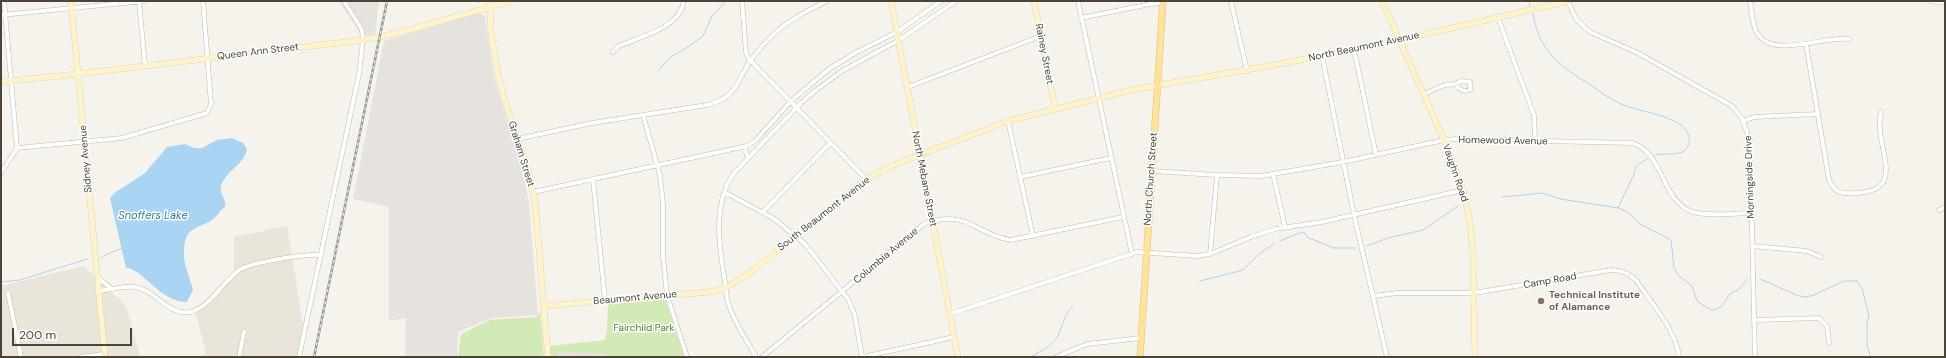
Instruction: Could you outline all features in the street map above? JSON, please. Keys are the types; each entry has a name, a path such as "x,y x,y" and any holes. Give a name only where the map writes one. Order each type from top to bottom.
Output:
{"main road":[{"name":"North Church Street","path":"1140,357 1163,2"}],"street":[{"path":"1,173 17,148 12,81 3,15 4,1"},
{"name":"Sidney Avenue","path":"71,1 105,356"},
{"path":"139,1 144,66"},
{"path":"3,15 145,1"},
{"path":"17,148 85,142 128,136 203,115 211,107 203,1"},
{"path":"299,357 359,74 363,40 362,30 344,1"},
{"name":"Queen Ann Street","path":"1,82 363,40 398,33 490,4 511,1"},
{"path":"613,52 619,46 673,22 681,12 684,1"},
{"path":"742,1 746,52 751,60 866,179"},
{"path":"517,138 592,123 707,105 722,101 735,90 751,60 783,26 827,1"},
{"name":"North Mebane Street","path":"891,1 958,357"},
{"path":"533,192 744,147 755,141 791,101 816,78 841,60 897,32 941,1"},
{"path":"756,357 728,304 720,240 724,192 731,176 797,107 842,71 899,40 956,1"},
{"name":"Rainey Street","path":"1034,1 1055,108"},
{"path":"1078,1 1132,254"},
{"path":"1231,1 1247,71"},
{"name":"Vaughn Road","path":"1382,1 1444,140 1463,190 1472,235 1475,357"},
{"name":"North Beaumont Avenue","path":"1158,86 1247,71 1400,40 1568,1"},
{"name":"Morningside Drive","path":"1568,1 1572,14 1585,29 1638,53 1719,98 1736,109 1744,121 1750,141 1755,357"},
{"path":"1750,1 1755,30 1764,41 1778,45 1806,44 1841,38 1849,39"},
{"path":"1931,1 1945,3"},
{"path":"1081,18 1163,2"},
{"name":"Graham Street","path":"490,4 491,33 498,75 533,192 548,357"},
{"path":"1498,18 1532,111 1535,123 1535,141"},
{"path":"908,87 1041,36"},
{"path":"1806,44 1830,184 1835,190 1844,193 1868,192 1877,187 1884,180 1887,167 1879,121 1881,112"},
{"path":"1354,49 1376,155"},
{"path":"1322,56 1354,216 1387,357"},
{"path":"1424,94 1446,85 1456,84"},
{"name":"South Beaumont Avenue","path":"726,288 754,270 866,179 887,168 1008,121 1055,108 1158,86"},
{"path":"1744,121 1754,117 1818,114"},
{"path":"643,115 658,165 663,197 663,256 667,295 687,357"},
{"path":"1008,121 1033,236"},
{"name":"Homewood Avenue","path":"1152,171 1249,176 1272,174 1343,162 1444,140 1535,141 1637,145 1649,154 1675,199 1688,210 1708,214 1752,213"},
{"path":"764,212 830,143"},
{"path":"744,147 748,158"},
{"path":"1020,177 1111,158"},
{"path":"1272,174 1285,227"},
{"path":"1210,254 1217,175"},
{"path":"593,179 605,300"},
{"path":"950,314 1132,254 1147,252 1197,256 1210,254 1251,237 1285,227 1354,216 1463,190"},
{"path":"724,192 764,212 796,235 843,291 850,302 855,316 863,357 954,337"},
{"path":"1939,210 1945,207"},
{"name":"Columbia Avenue","path":"762,357 924,224 932,221 955,219 964,220 1004,239 1017,239 1123,217"},
{"path":"1753,246 1806,251 1821,257"},
{"path":"99,291 139,288 176,310 181,312 192,312 200,308 242,268 292,258 321,255"},
{"name":"Camp Road","path":"1373,296 1397,293 1474,293 1611,270 1624,271 1636,280 1671,332 1677,345 1679,357"},
{"path":"97,278 112,289"},
{"name":"Beaumont Avenue","path":"543,306 710,292 726,288"},
{"path":"8,293 21,357"},
{"path":"1754,320 1819,318 1827,326 1829,343"},
{"path":"239,357 244,332"},
{"path":"1056,357 1087,344 1141,338"},
{"path":"81,357 105,356"}],"shaded area":[{"path":"339,1 379,1 375,35 361,35"},
{"path":"479,13 485,16 494,76 522,169 529,203 538,315 492,318 458,332 457,357 405,357 406,318 389,321 389,207 353,199 384,41"},
{"path":"287,226 304,330 299,357 200,357 206,353 195,310 234,271 234,237"},
{"path":"84,266 126,306 140,357 1,357 1,286"},
{"path":"558,352 607,354 607,357 558,357"}],"green space":[{"name":"Fairchild Park","path":"661,297 666,301 684,357 550,357 549,346 605,340 608,303"},
{"path":"540,312 544,357 458,357 461,334 490,320 537,317"}],"water":[{"name":"Snoffers Lake","path":"232,138 243,143 247,149 246,154 222,183 221,191 225,201 225,207 212,220 192,230 187,237 184,256 193,290 187,302 177,301 160,292 133,270 126,268 110,198 116,192 145,173 167,147 185,144 194,148 202,148 217,140"}],"waterway":[{"path":"659,70 670,57 688,47 703,36 712,16 726,1"},
{"path":"1529,1 1530,6"},
{"path":"1533,14 1536,28 1547,49 1554,58 1571,72 1617,102 1628,107 1667,118 1681,125 1685,129 1689,140 1686,150 1673,154 1655,155"},
{"path":"1618,208 1634,174 1636,166 1647,159"},
{"path":"1502,197 1543,193 1560,199 1619,208 1629,213 1640,224 1671,240 1674,268 1679,276 1692,286 1697,301 1711,310 1715,310 1722,306 1730,294 1738,290 1748,279"},
{"path":"1366,246 1388,238 1423,230 1458,206"},
{"path":"1280,241 1302,232 1306,234 1307,237 1333,248 1355,248"},
{"path":"1200,281 1243,270 1260,253 1274,244"},
{"path":"101,258 122,248"},
{"path":"1,282 20,280 87,259"},
{"path":"1760,279 1799,296 1806,297 1814,295 1844,281 1857,281 1862,288 1869,316 1867,323 1867,346 1871,357"},
{"path":"1030,357 1048,347 1055,340 1058,336 1066,314 1073,306"}],"railway":[{"path":"314,357 387,1"}],"place":[{"name":"Technical Institute of Alamance","path":"1541,301"}]}
